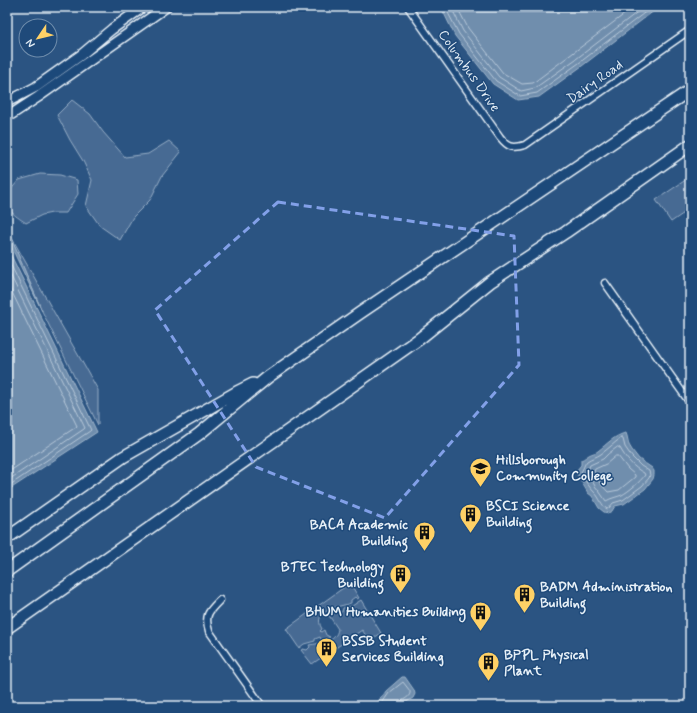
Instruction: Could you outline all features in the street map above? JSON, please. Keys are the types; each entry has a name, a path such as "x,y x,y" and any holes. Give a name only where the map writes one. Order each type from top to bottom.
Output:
{"highway":[{"path":"7,571 199,434 268,377 690,90"},
{"path":"7,628 419,339 490,282 566,232 690,145"},
{"path":"7,538 123,457 237,392 268,377"}],"street":[{"path":"7,102 36,87 81,55 112,29 143,7"},
{"path":"7,116 38,97 166,7"},
{"name":"Columbus Drive","path":"408,7 500,137 505,143 512,147"},
{"name":"Dairy Road","path":"512,147 525,145 690,30"},
{"path":"605,283 690,403"},
{"path":"220,600 207,615 209,631 262,706"}],"highlighted area":[{"path":"278,202 514,236 519,365 385,518 256,467 155,310"}],"shaded area":[{"path":"72,100 90,114 103,132 125,157 148,154 169,141 181,152 162,176 150,200 133,217 120,240 100,226 86,206 92,180 57,115"},
{"path":"40,174 60,175 77,180 78,194 66,213 42,215 26,223 10,209 7,194 19,180"},
{"path":"690,177 690,209 671,222 656,200"},
{"path":"8,231 98,390 98,425 42,311"},
{"path":"350,583 359,598 357,599 355,597 351,600 351,603 328,610 320,617 322,629 320,631 321,632 324,630 326,635 330,637 322,641 320,637 315,639 315,641 304,644 299,648 286,629"},
{"path":"361,600 381,633 370,641 362,630 312,664 301,650 307,650 310,647 309,645 327,642 337,634 338,629 327,615 336,610 342,612 343,608 352,606"}],"water":[{"path":"441,7 659,7 539,97 518,100 493,84 455,36"},
{"path":"7,229 8,231 42,311 7,238"},
{"path":"7,247 97,432 7,491"},
{"path":"626,433 632,450 639,459 654,471 653,479 645,489 624,504 615,506 612,511 608,513 604,512 599,508 592,496 588,493 576,471 581,465 581,460 590,454 597,452 615,438"},
{"path":"402,677 405,677 414,690 415,694 413,698 400,706 376,706 386,691"}],"place":[{"name":"Hillsborough Community College","path":"480,488"},
{"name":"BSCI Science Building","path":"470,534"},
{"name":"BACA Academic Building","path":"424,552"},
{"name":"BTEC Technology Building","path":"400,594"},
{"name":"BADM Administration Building","path":"525,614"},
{"name":"BHUM Humanities Building","path":"481,632"},
{"name":"BSSB Student Services Building","path":"327,668"},
{"name":"BPPL Physical Plant","path":"488,682"}]}
